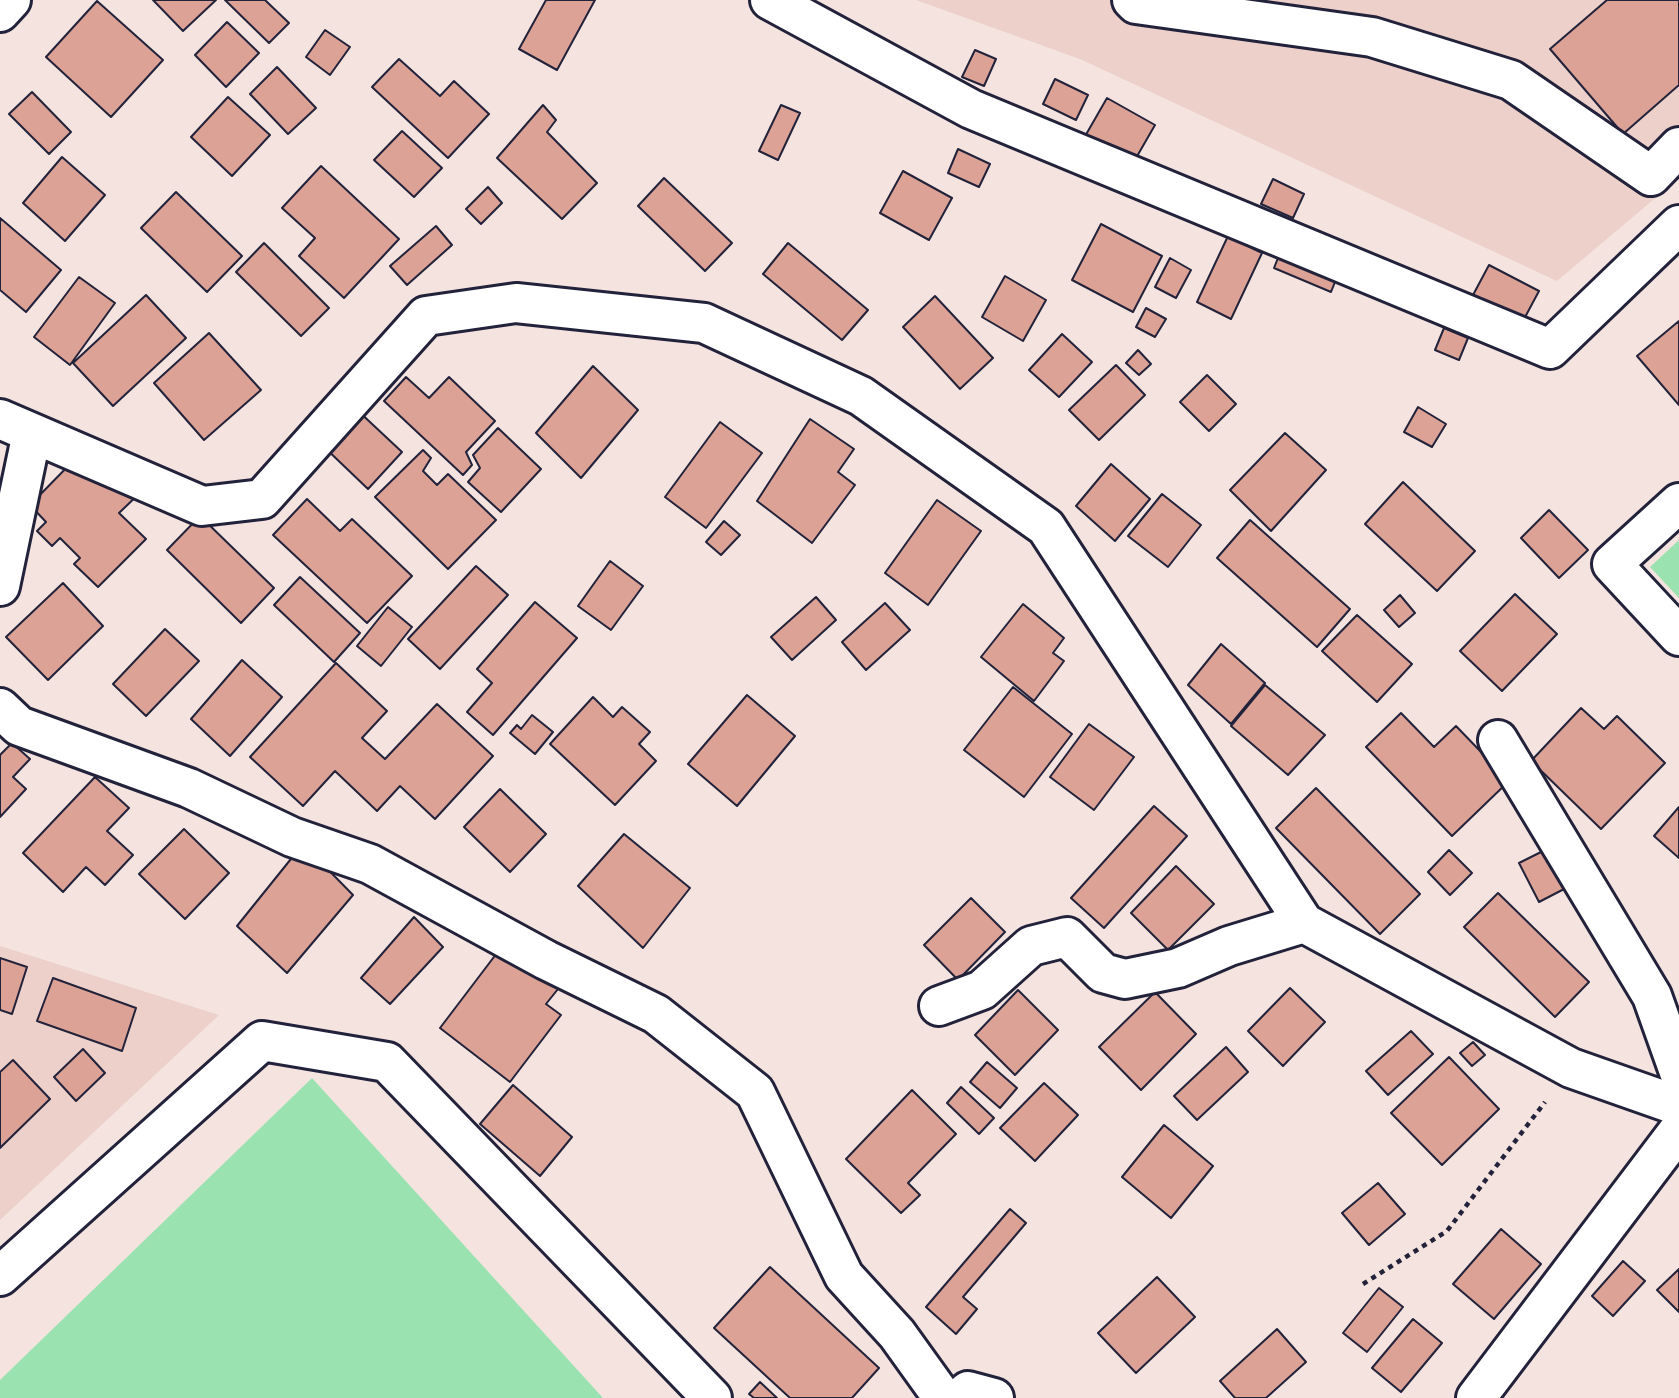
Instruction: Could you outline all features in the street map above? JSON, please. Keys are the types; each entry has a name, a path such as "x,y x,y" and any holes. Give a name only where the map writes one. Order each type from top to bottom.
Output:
{"street":[{"path":"0,12 11,0"},
{"path":"770,0 971,109 1550,349 1679,225"},
{"path":"1132,0 1136,4 1372,37 1511,80 1651,176 1679,148"},
{"path":"0,586 16,426 202,506 262,499 426,316 516,303 704,323 861,396 1046,527 1304,923 1571,1068 1679,1106"},
{"path":"1679,503 1612,564 1679,636"},
{"path":"0,708 19,726 189,788 292,837 370,864 546,960 656,1014 755,1092 844,1276 897,1334 943,1398"},
{"path":"1498,740 1652,996 1679,1072"},
{"path":"939,1006 982,990 1031,946 1067,937 1103,973 1125,979 1178,968 1229,946 1304,923"},
{"path":"0,1276 262,1041 387,1062 712,1398"},
{"path":"1476,1398 1679,1129"},
{"path":"960,1398 968,1391 994,1398"}],"path":[{"path":"1363,1284 1447,1231 1571,1068"}],"shaded area":[{"path":"916,0 1679,0 1679,178 1557,281 1080,59"},
{"path":"0,946 219,1015 0,1220"}],"green space":[{"path":"1679,540 1679,598 1650,567"},
{"path":"312,1078 603,1398 0,1398 0,1380"}],"building":[{"path":"153,0 216,0 183,31"},
{"path":"225,0 265,0 289,23 269,43"},
{"path":"546,0 595,0 557,70 519,49"},
{"path":"1607,0 1679,0 1679,85 1623,134 1550,49"},
{"path":"97,1 163,60 111,117 46,57"},
{"path":"227,22 259,53 226,87 195,55"},
{"path":"325,30 350,47 330,75 306,57"},
{"path":"975,50 996,59 984,86 962,77"},
{"path":"399,59 440,96 454,81 489,114 448,158 372,87"},
{"path":"277,67 316,108 288,134 250,94"},
{"path":"1055,79 1088,95 1076,120 1043,104"},
{"path":"32,92 71,132 49,154 9,114"},
{"path":"228,97 270,135 232,176 191,137"},
{"path":"1107,98 1155,125 1132,165 1084,138"},
{"path":"543,105 556,120 547,132 597,183 562,219 497,158"},
{"path":"781,105 800,113 778,160 759,151"},
{"path":"402,131 442,168 414,197 374,160"},
{"path":"958,149 990,164 979,187 948,173"},
{"path":"62,157 105,195 65,241 23,203"},
{"path":"321,166 399,239 344,298 299,256 315,238 282,208"},
{"path":"903,171 952,198 929,240 880,213"},
{"path":"664,178 732,243 705,271 638,206"},
{"path":"1273,179 1304,194 1293,218 1261,204"},
{"path":"488,187 502,203 481,224 466,209"},
{"path":"176,192 242,256 207,292 141,228"},
{"path":"0,218 61,270 26,312 0,290"},
{"path":"1101,224 1162,256 1133,312 1072,280"},
{"path":"436,226 452,245 407,285 390,266"},
{"path":"1228,236 1262,253 1231,319 1197,302"},
{"path":"264,243 329,308 301,336 236,272"},
{"path":"788,243 868,310 842,340 763,274"},
{"path":"1280,253 1337,277 1331,292 1274,268"},
{"path":"1170,258 1191,270 1176,298 1155,287"},
{"path":"1489,265 1539,291 1523,321 1473,295"},
{"path":"1005,276 1046,300 1023,341 982,317"},
{"path":"79,277 115,303 70,365 34,337"},
{"path":"146,295 186,338 113,406 73,363"},
{"path":"935,296 993,358 960,389 903,327"},
{"path":"1146,308 1166,319 1155,337 1136,327"},
{"path":"1679,321 1679,405 1637,356"},
{"path":"1444,328 1468,338 1459,360 1435,350"},
{"path":"209,333 261,390 204,440 154,383"},
{"path":"1062,334 1092,362 1059,397 1029,370"},
{"path":"1138,350 1151,364 1139,375 1126,363"},
{"path":"1116,365 1145,395 1099,440 1069,410"},
{"path":"593,366 638,410 581,478 536,433"},
{"path":"1207,375 1236,404 1209,431 1180,402"},
{"path":"406,377 429,398 449,377 495,421 466,452 472,465 463,475 384,401"},
{"path":"1418,407 1446,424 1432,447 1404,432"},
{"path":"355,408 402,452 368,489 321,444"},
{"path":"810,419 854,449 838,472 855,485 812,543 757,501"},
{"path":"720,422 762,453 706,528 665,497"},
{"path":"498,428 541,469 501,512 468,482 480,468 473,455"},
{"path":"1285,433 1326,470 1271,531 1230,490"},
{"path":"423,450 431,458 423,471 437,485 448,474 496,520 448,569 375,497"},
{"path":"74,460 143,490 119,513 146,539 98,587 74,564 80,558 60,538 52,546 37,531 46,522 30,505"},
{"path":"1111,464 1150,499 1115,541 1076,506"},
{"path":"1403,482 1475,551 1437,591 1365,524"},
{"path":"1162,494 1201,525 1168,567 1128,536"},
{"path":"307,499 340,531 352,519 412,576 367,623 273,535"},
{"path":"937,500 981,531 928,605 885,573"},
{"path":"1549,510 1588,550 1559,578 1521,538"},
{"path":"200,516 274,588 241,623 167,550"},
{"path":"1250,520 1350,609 1317,647 1217,558"},
{"path":"724,521 740,535 721,555 706,542"},
{"path":"610,561 643,586 611,630 578,606"},
{"path":"476,566 508,595 440,669 408,639"},
{"path":"300,577 360,633 334,662 274,605"},
{"path":"63,583 103,626 48,680 6,637"},
{"path":"1515,594 1557,634 1502,691 1460,651"},
{"path":"1400,595 1415,613 1399,627 1384,610"},
{"path":"816,597 836,620 792,660 771,637"},
{"path":"535,602 577,638 493,735 467,712 492,683 477,669"},
{"path":"885,603 910,630 866,670 842,642"},
{"path":"1023,604 1064,638 1053,653 1064,661 1034,701 981,657"},
{"path":"388,607 412,627 381,666 357,646"},
{"path":"1357,615 1412,664 1377,702 1322,651"},
{"path":"165,629 199,661 146,716 113,684"},
{"path":"1221,644 1265,683 1231,724 1188,685"},
{"path":"242,660 282,697 230,756 191,719"},
{"path":"336,663 387,711 362,738 385,759 437,704 493,756 435,819 400,786 377,811 335,771 303,806 250,757"},
{"path":"1265,685 1325,735 1288,775 1231,726"},
{"path":"1013,687 1072,734 1024,797 964,750"},
{"path":"747,695 795,736 737,806 688,764"},
{"path":"593,697 613,717 622,707 650,732 639,744 656,761 615,805 550,744"},
{"path":"1581,708 1604,729 1617,716 1665,763 1601,829 1531,761"},
{"path":"1401,713 1434,747 1456,726 1509,781 1452,836 1366,747"},
{"path":"532,715 553,732 535,754 510,733 517,725 521,729"},
{"path":"1089,724 1134,757 1094,810 1050,777"},
{"path":"12,743 30,759 13,777 26,789 0,817 0,755"},
{"path":"95,777 129,808 107,831 133,855 105,885 86,867 63,892 23,853"},
{"path":"1316,788 1420,894 1380,934 1276,828"},
{"path":"500,789 546,834 510,872 464,827"},
{"path":"1154,806 1187,836 1104,928 1071,898"},
{"path":"1679,807 1679,858 1654,836"},
{"path":"184,829 229,873 185,919 139,874"},
{"path":"624,834 690,888 643,948 578,886"},
{"path":"303,844 353,895 287,973 237,926"},
{"path":"1547,849 1566,888 1539,902 1519,863"},
{"path":"1449,850 1472,873 1450,895 1428,872"},
{"path":"1176,866 1214,904 1168,950 1131,913"},
{"path":"1498,893 1589,982 1555,1017 1464,927"},
{"path":"971,898 1005,932 958,980 924,945"},
{"path":"414,917 443,947 390,1004 361,978"},
{"path":"503,945 558,989 546,1004 561,1015 510,1082 440,1028"},
{"path":"0,958 27,967 12,1014 0,1010"},
{"path":"53,978 136,1008 122,1051 37,1021"},
{"path":"1290,988 1325,1022 1283,1066 1248,1031"},
{"path":"1018,990 1058,1030 1015,1075 975,1035"},
{"path":"1155,992 1196,1034 1141,1090 1099,1047"},
{"path":"1411,1031 1433,1054 1388,1095 1366,1071"},
{"path":"1473,1042 1485,1055 1472,1066 1460,1053"},
{"path":"1226,1047 1248,1072 1197,1120 1174,1096"},
{"path":"83,1049 105,1073 76,1101 54,1077"},
{"path":"1449,1057 1499,1109 1442,1165 1391,1113"},
{"path":"13,1060 50,1099 0,1148 0,1072"},
{"path":"987,1062 1017,1088 1000,1108 970,1082"},
{"path":"1044,1083 1078,1115 1035,1161 1000,1128"},
{"path":"513,1085 572,1137 540,1176 480,1124"},
{"path":"961,1087 994,1118 979,1134 947,1103"},
{"path":"912,1090 956,1134 908,1183 920,1195 901,1213 846,1159"},
{"path":"1164,1125 1213,1166 1171,1218 1122,1177"},
{"path":"1378,1183 1405,1214 1369,1245 1342,1213"},
{"path":"1010,1209 1026,1223 963,1297 977,1309 956,1334 926,1307"},
{"path":"1501,1229 1541,1264 1494,1319 1453,1284"},
{"path":"1623,1261 1645,1281 1613,1316 1592,1296"},
{"path":"770,1267 879,1368 852,1398 790,1398 714,1328"},
{"path":"1679,1269 1679,1312 1657,1290"},
{"path":"1157,1277 1195,1317 1136,1373 1098,1333"},
{"path":"1379,1288 1403,1307 1367,1352 1343,1333"},
{"path":"1413,1319 1442,1343 1401,1392 1372,1368"},
{"path":"1277,1329 1306,1362 1266,1398 1235,1398 1220,1381"},
{"path":"760,1382 777,1398 754,1398 749,1394"}]}
